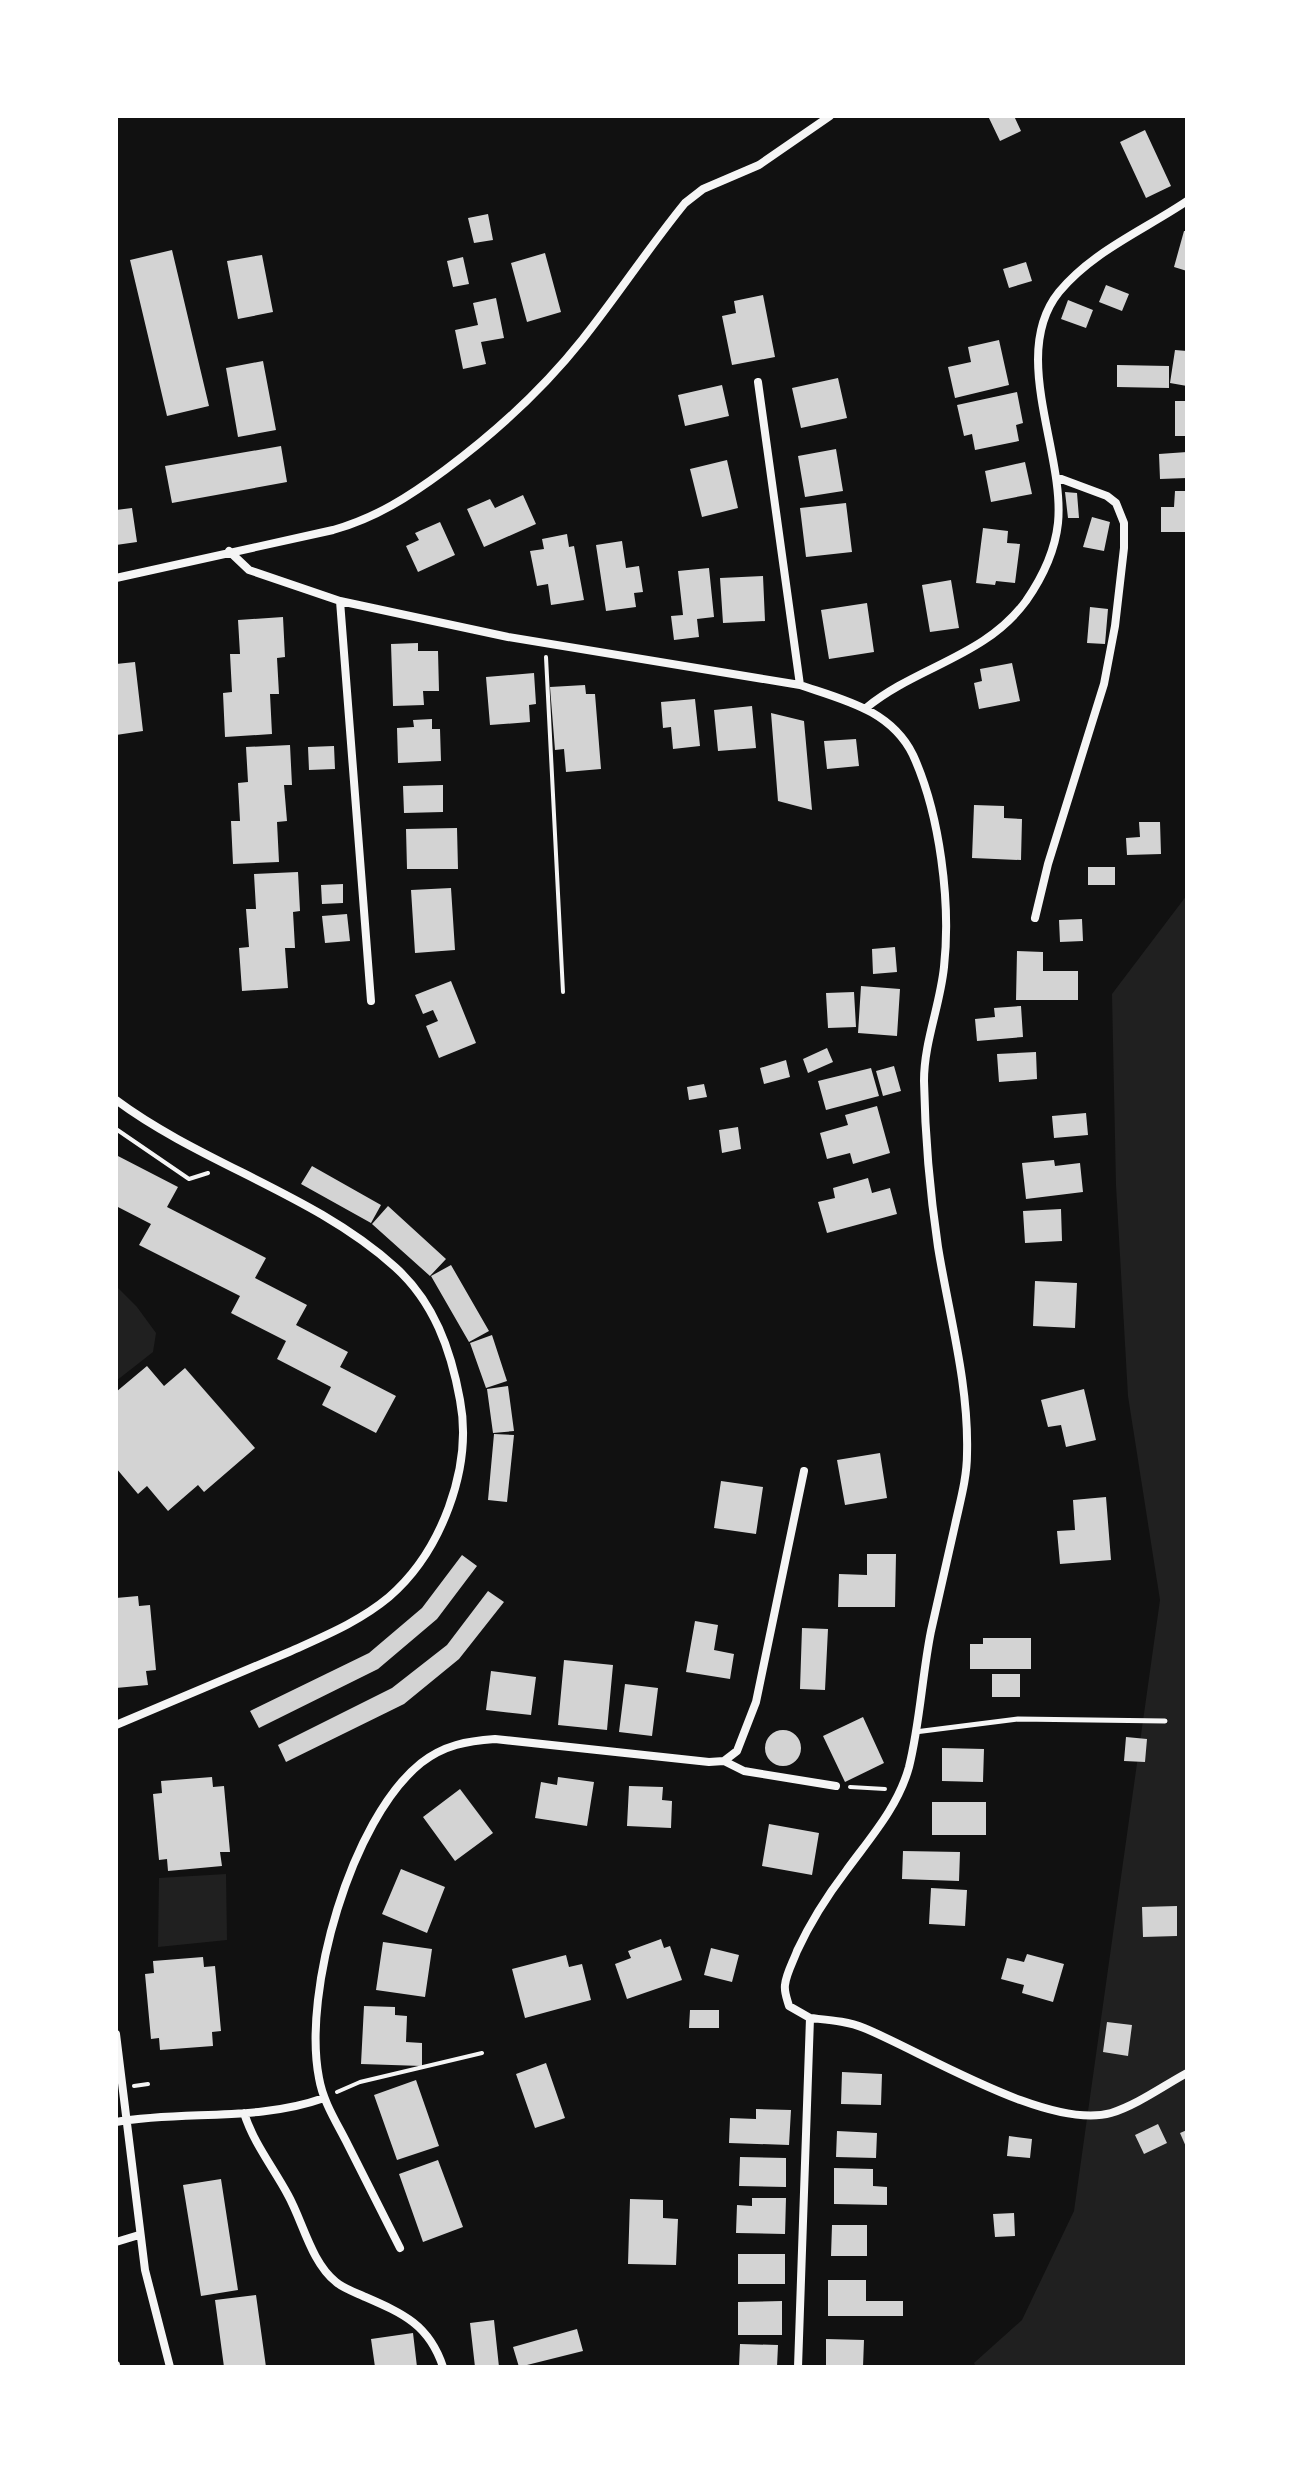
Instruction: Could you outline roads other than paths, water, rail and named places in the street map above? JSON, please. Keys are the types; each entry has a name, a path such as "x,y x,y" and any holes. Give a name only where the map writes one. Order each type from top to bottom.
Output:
{"street":[{"path":"116,578 364,522 430,481 483,442 550,376 582,341 685,203 703,189 759,165 830,116"},
{"path":"866,708 888,690 961,656 989,638 1017,612 1037,584 1055,539 1058,521 1056,477 1038,360 1041,325 1048,308 1073,276 1094,259 1187,201"},
{"path":"758,382 800,685"},
{"path":"1035,918 1048,864 1104,684 1115,626 1124,548 1124,523 1116,503 1107,496 1056,477"},
{"path":"229,551 249,570 340,601 545,643 800,685 866,708 891,723 902,736 921,778 943,859 947,926 944,968 926,1049 924,1081 938,1248 952,1311 967,1455 962,1494 930,1635 910,1763 902,1790 818,1913 790,1968 784,1987 789,2006 810,2018 861,2026 1004,2092 1052,2110 1089,2116 1109,2114 1187,2073"},
{"path":"340,601 371,1001"},
{"path":"116,1100 146,1122 363,1241 397,1268 424,1299 443,1336 463,1413 464,1452 455,1492 443,1523 417,1564 390,1596 352,1623 116,1725"},
{"path":"724,1761 737,1751 756,1702 804,1471"},
{"path":"400,2248 324,2098 315,2054 316,2013 331,1934 365,1838 380,1812 420,1764 463,1741 495,1739 709,1762 724,1761 744,1771 836,1786"},
{"path":"798,2367 810,2018"},
{"path":"116,2034 121,2121 139,2235 152,2307 170,2367"},
{"path":"121,2121 244,2113 295,2106 324,2098"},
{"path":"244,2113 252,2136 288,2195 319,2262 335,2281 399,2311 424,2330 438,2352 443,2367"},
{"path":"116,2242 139,2235"}],"lane":[{"path":"914,1733 1018,1719 1165,1721"}]}
